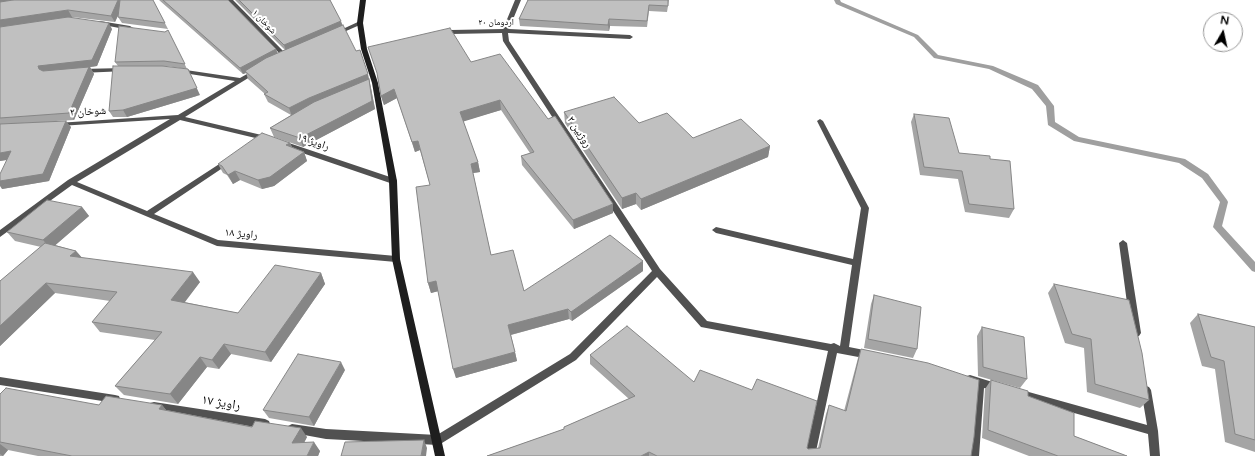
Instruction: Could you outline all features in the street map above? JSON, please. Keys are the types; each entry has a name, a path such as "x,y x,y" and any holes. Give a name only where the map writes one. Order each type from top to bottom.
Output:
{"street":[{"name":"شوخان ۱","path":"230,0 286,56"},
{"path":"363,0 360,23 368,48 372,85 393,181 396,259 438,440 440,456"},
{"path":"505,31 518,0"},
{"path":"94,23 138,29"},
{"path":"326,38 360,23"},
{"name":"اردومان ۲۰","path":"437,35 451,32 505,31 630,37"},
{"name":"روژبین ۲","path":"505,31 506,41 657,271 704,324 834,347 875,356"},
{"path":"0,234 71,182 260,68"},
{"path":"74,71 135,70"},
{"path":"174,70 240,80"},
{"name":"شوخان ۲","path":"54,125 177,117"},
{"name":"راویژ ۱۹","path":"177,117 266,135 393,181"},
{"path":"820,121 865,208 844,350"},
{"path":"250,145 266,135"},
{"path":"148,214 231,158"},
{"name":"راویژ ۱۸","path":"71,182 217,243 396,259"},
{"path":"716,230 857,263"},
{"path":"1123,243 1138,343"},
{"path":"438,440 573,357 657,271"},
{"path":"810,456 834,347"},
{"path":"959,375 1153,431"},
{"path":"1144,380 1153,431 1155,456"},
{"path":"0,381 126,401"},
{"path":"974,456 980,382"},
{"name":"راویژ ۱۷","path":"142,404 326,434 438,440"}],"building":[{"path":"13,0 118,0 111,16 68,10 0,20 0,2"},
{"path":"120,0 153,0 165,23 118,17"},
{"path":"163,0 228,0 276,49 240,68"},
{"path":"239,0 330,0 341,21 284,45"},
{"path":"528,0 668,0 668,6 649,5 647,21 609,19 608,25 519,19"},
{"path":"68,17 109,23 92,60 38,66 39,69 43,71 89,67 69,113 0,118 0,27"},
{"path":"343,25 356,51 360,50 368,74 309,98 289,108 264,94 268,92 245,71 266,58"},
{"path":"119,26 165,32 168,30 185,64 164,61 115,62"},
{"path":"450,28 471,62 500,54 548,119 555,116 613,204 573,220 521,156 534,152 500,100 460,112 478,162 471,164 491,255 513,250 524,291 610,235 643,261 571,312 568,309 508,325 515,352 453,369 436,281 428,283 416,187 430,185 418,141 412,142 394,89 381,96 377,73 368,47"},
{"path":"113,66 162,66 188,69 197,88 123,110 109,111"},
{"path":"369,79 372,101 300,138 270,128 314,102"},
{"path":"614,97 639,123 667,113 693,138 741,119 770,146 641,199 636,193 622,198 564,112"},
{"path":"914,114 949,118 959,153 990,156 990,159 1010,161 1014,209 969,204 962,171 924,167"},
{"path":"66,121 43,174 0,181 0,174 11,151 0,153 0,124"},
{"path":"262,133 290,143 286,145 304,152 270,177 258,180 235,171 228,175 222,166 218,164"},
{"path":"47,200 82,207 43,240 7,232"},
{"path":"45,243 76,251 70,256 193,272 171,300 238,313 275,265 321,273 265,352 224,344 212,360 200,357 170,394 115,386 162,332 92,322 117,292 46,283 0,326 0,281"},
{"path":"1054,284 1129,300 1142,353 1149,400 1095,384 1091,339 1072,334"},
{"path":"874,295 921,307 917,349 868,339"},
{"path":"1198,314 1255,327 1255,440 1235,434 1224,361 1211,357"},
{"path":"627,326 694,382 700,370 752,390 757,379 817,401 808,449 820,448 829,405 846,411 861,349 928,363 979,380 971,456 657,456 649,452 641,456 487,456 564,429 564,427 635,396 590,355"},
{"path":"982,327 1024,337 1027,379 983,367"},
{"path":"298,354 341,362 309,417 263,410"},
{"path":"991,380 1028,391 1028,396 1074,413 1074,436 1127,456 1058,456 988,430"},
{"path":"6,388 99,405 106,396 162,405 159,409 252,427 255,421 301,428 292,443 314,442 307,456 72,456 0,442 0,394"},
{"path":"424,440 421,456 341,456 345,442"}],"waterway":[{"path":"837,0 838,3 916,36 936,57 991,67 1035,87 1050,106 1051,123 1077,139 1182,161 1205,176 1224,202 1217,227 1255,268"}]}
